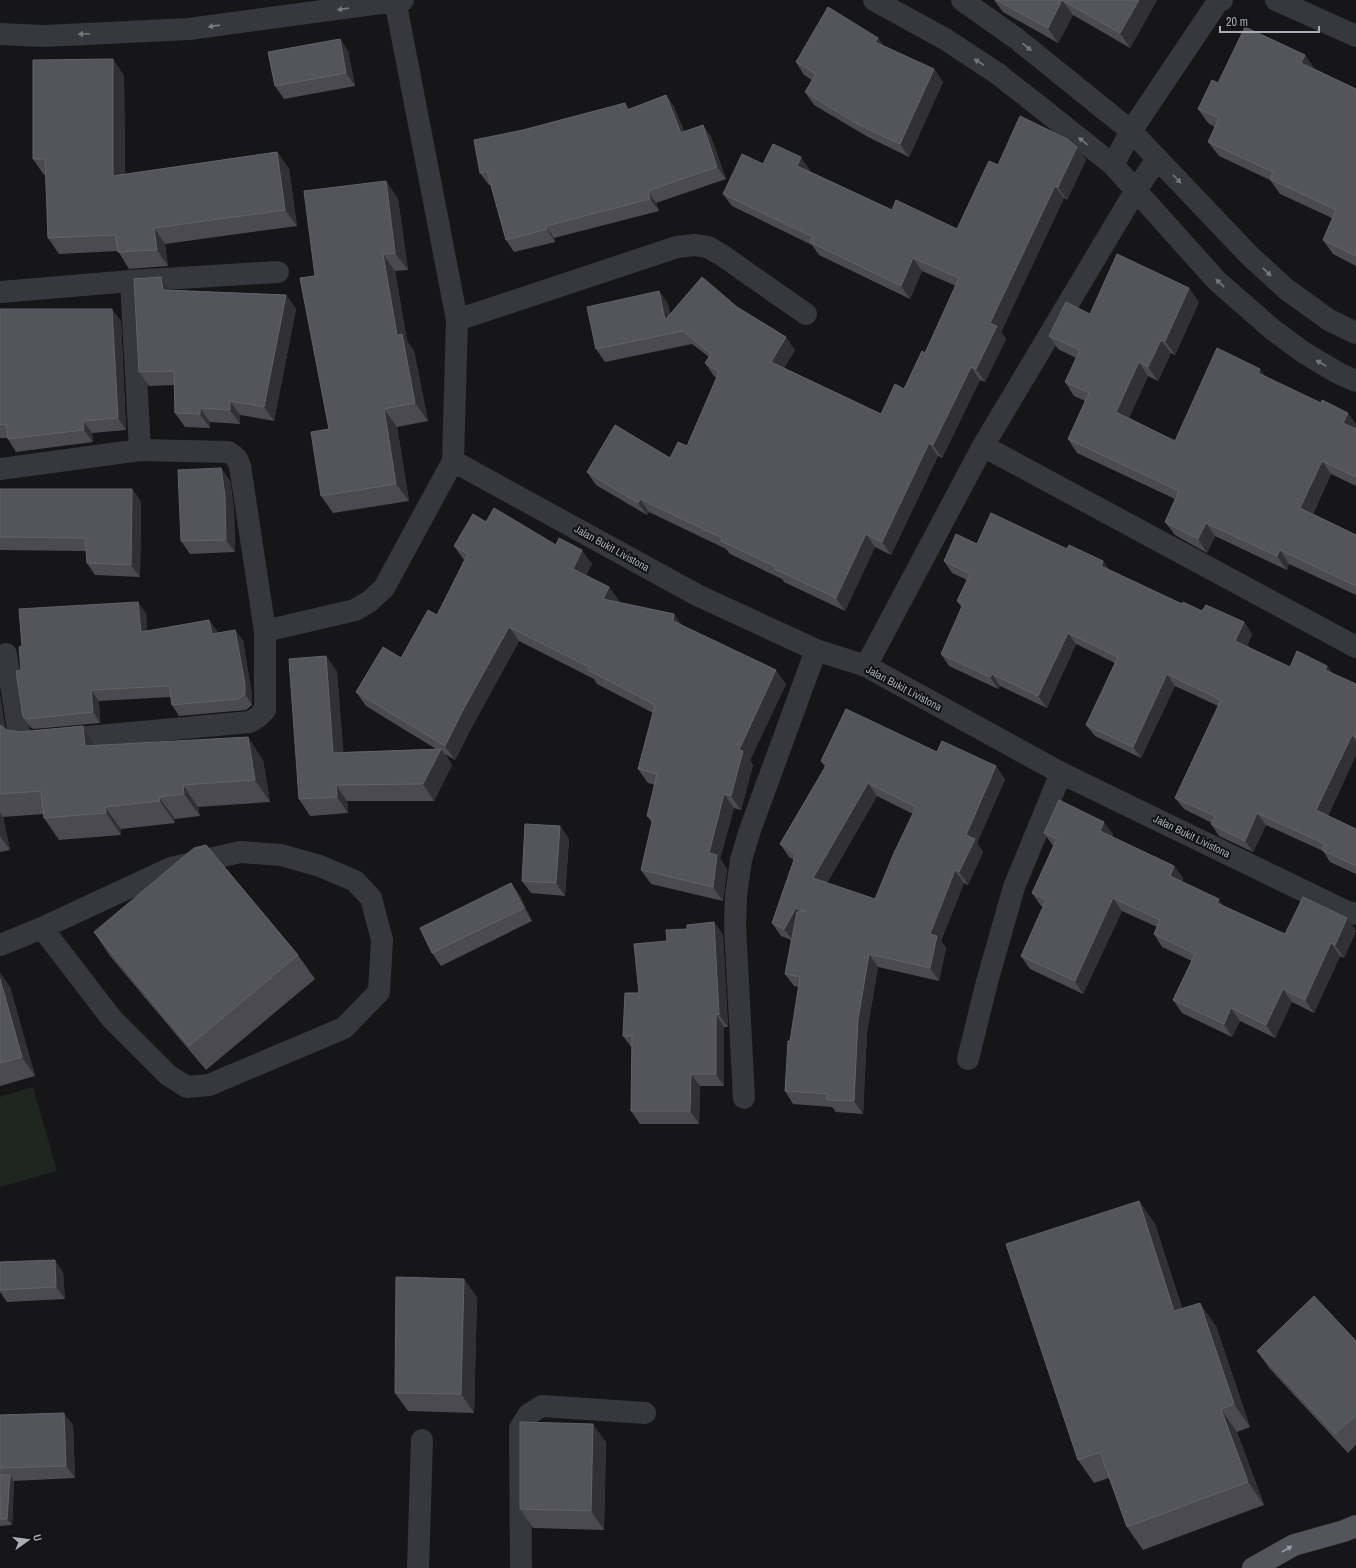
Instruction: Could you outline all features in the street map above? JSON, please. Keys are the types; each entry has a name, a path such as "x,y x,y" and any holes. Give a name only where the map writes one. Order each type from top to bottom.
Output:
{"main road":[{"path":"1253,1568 1294,1545 1344,1531 1356,1526"}],"street":[{"path":"874,0 945,40 998,74 1113,165 1218,281 1272,329 1303,352 1338,373 1356,381"},
{"path":"962,0 1017,39 1131,131 1250,256 1286,289 1329,320 1356,333"},
{"path":"1113,165 1131,131 1217,3 1222,0"},
{"path":"1276,0 1356,36"},
{"path":"0,34 44,36 189,29 397,1 458,320 453,461 384,588 370,601 355,610 264,631"},
{"path":"866,666 983,446 1136,190 1158,159"},
{"path":"458,320 677,247 694,245 708,247 723,256 806,314"},
{"path":"0,292 131,281 278,272"},
{"path":"131,281 140,450"},
{"path":"983,446 1356,647"},
{"path":"0,469 140,450 228,452 238,460 264,631 265,710 250,722 33,742 26,740 19,735 6,654"},
{"name":"Jalan Bukit Livistona","path":"453,461 697,595 816,650 866,666 1061,773 1345,911 1356,914"},
{"path":"744,1098 735,926 736,895 741,860 750,830 816,650"},
{"path":"968,1059 987,982 1014,887 1061,773"},
{"path":"0,945 42,928 171,868 240,852 281,855 320,866 355,881 371,898 382,940 380,992 344,1028 209,1086 187,1087 168,1075 112,1019 42,928"},
{"path":"521,1568 520,1428 529,1414 542,1406 645,1413"},
{"path":"418,1568 422,1440"}],"shaded area":[{"path":"33,1087 57,1171 0,1187 0,1097"}],"building":[{"path":"996,0 1062,0 1048,28"},
{"path":"1062,0 1139,0 1120,33"},
{"path":"828,7 878,38 875,42 934,69 900,144 859,125 805,92 816,74 796,62"},
{"path":"1245,27 1305,55 1301,63 1356,89 1356,256 1323,240 1336,210 1270,179 1273,172 1208,142 1219,118 1198,109 1212,80 1218,83"},
{"path":"340,39 346,73 275,86 268,52"},
{"path":"113,59 113,176 277,152 285,210 154,228 157,250 118,252 115,235 48,238 45,159 33,159 33,60"},
{"path":"666,95 681,133 703,125 717,167 648,191 650,199 546,226 547,229 506,240 487,171 480,173 474,140 523,130 625,103 627,110"},
{"path":"1020,116 1067,139 1077,147 1058,187 1055,186 990,323 997,326 976,369 971,367 933,445 929,443 882,542 866,534 836,598 721,541 722,538 640,499 638,503 587,472 615,425 670,458 678,442 687,446 719,372 705,363 711,354 683,331 596,349 587,307 659,291 665,320 702,277 737,307 786,337 771,362 881,414 895,384 904,389 922,351 925,353 959,278 913,258 901,286 810,242 813,237 723,194 742,154 763,164 773,144 801,157 797,166 892,210 896,200 957,229 989,161 998,165"},
{"path":"386,181 395,253 383,254 397,335 402,334 415,403 384,409 396,484 321,496 311,432 329,429 300,278 315,276 304,191"},
{"path":"1117,254 1189,288 1165,341 1161,340 1148,367 1139,362 1116,412 1175,441 1217,348 1260,369 1258,373 1321,403 1322,400 1348,413 1343,423 1356,429 1356,477 1322,461 1300,508 1356,535 1356,586 1280,550 1277,556 1206,523 1198,539 1165,522 1179,491 1068,439 1089,393 1065,382 1080,350 1049,336 1066,302 1090,314"},
{"path":"161,277 163,290 286,295 264,407 230,401 230,410 200,408 200,414 175,413 174,371 139,372 134,279"},
{"path":"0,309 112,309 118,418 83,421 84,430 8,439 6,424 0,425"},
{"path":"221,468 225,496 226,540 181,541 178,470"},
{"path":"0,489 132,489 131,565 87,563 85,538 0,537"},
{"path":"494,508 556,545 559,538 582,550 573,569 609,587 603,599 674,614 673,621 776,670 739,750 743,751 731,796 724,794 709,853 717,855 713,887 641,870 653,818 647,816 657,774 638,769 655,705 588,670 589,667 509,627 445,746 356,692 383,647 401,658 428,610 437,615 468,554 454,546 473,514 486,522"},
{"path":"991,513 1067,549 1069,545 1103,561 1101,566 1182,604 1183,602 1202,611 1206,605 1244,622 1235,641 1290,667 1297,651 1327,666 1325,670 1356,684 1356,737 1352,735 1316,810 1356,829 1356,866 1322,850 1325,844 1257,813 1245,841 1211,824 1215,816 1175,798 1221,700 1167,674 1133,747 1086,725 1118,657 1068,633 1038,696 992,674 990,677 941,654 963,604 957,601 970,574 944,561 956,534 977,544"},
{"path":"138,602 141,632 209,620 212,634 235,630 245,684 245,694 238,699 172,705 169,686 91,690 93,712 27,719 23,717 16,671 21,670 19,647 22,646 19,609"},
{"path":"326,656 333,753 441,749 423,784 336,785 337,797 299,799 289,659"},
{"path":"846,709 937,752 942,741 996,766 966,835 975,839 959,872 955,870 930,934 937,936 930,968 869,954 858,1019 854,1101 827,1100 827,1094 785,1091 788,1041 790,1041 800,977 785,974 797,912 806,911 796,908 784,929 772,923 796,854 780,844 827,764 821,761","holes":["868,783 916,807 894,853 875,899 813,878"]},
{"path":"0,725 7,730 19,732 83,726 85,746 248,737 255,780 183,785 184,794 159,797 160,801 105,807 106,813 44,818 41,791 0,794"},
{"path":"1059,800 1104,822 1100,831 1174,866 1170,876 1219,899 1217,903 1285,934 1303,897 1347,918 1335,945 1331,943 1305,1000 1283,989 1266,1025 1231,1008 1224,1024 1173,1000 1195,954 1154,934 1160,920 1113,898 1075,981 1021,956 1046,900 1032,893 1057,839 1044,833"},
{"path":"525,824 560,826 556,883 522,881"},
{"path":"206,845 298,955 189,1046 94,932 194,848"},
{"path":"511,883 524,908 432,953 420,928"},
{"path":"714,922 719,1015 716,1014 716,1074 691,1074 690,1111 631,1111 632,1036 623,1036 625,993 639,993 634,944 667,941 666,930 687,929 687,925"},
{"path":"0,979 22,1057 0,1063"},
{"path":"1139,1201 1174,1311 1200,1303 1234,1404 1221,1409 1248,1482 1127,1527 1100,1452 1078,1460 1006,1244"},
{"path":"55,1260 56,1287 0,1290 0,1262"},
{"path":"396,1277 464,1279 461,1394 395,1393"},
{"path":"1314,1296 1356,1341 1356,1415 1335,1434 1257,1351"},
{"path":"64,1413 66,1466 0,1468 0,1415"},
{"path":"520,1422 593,1424 591,1511 520,1509"},
{"path":"0,1475 10,1475 7,1519 0,1519"}]}
